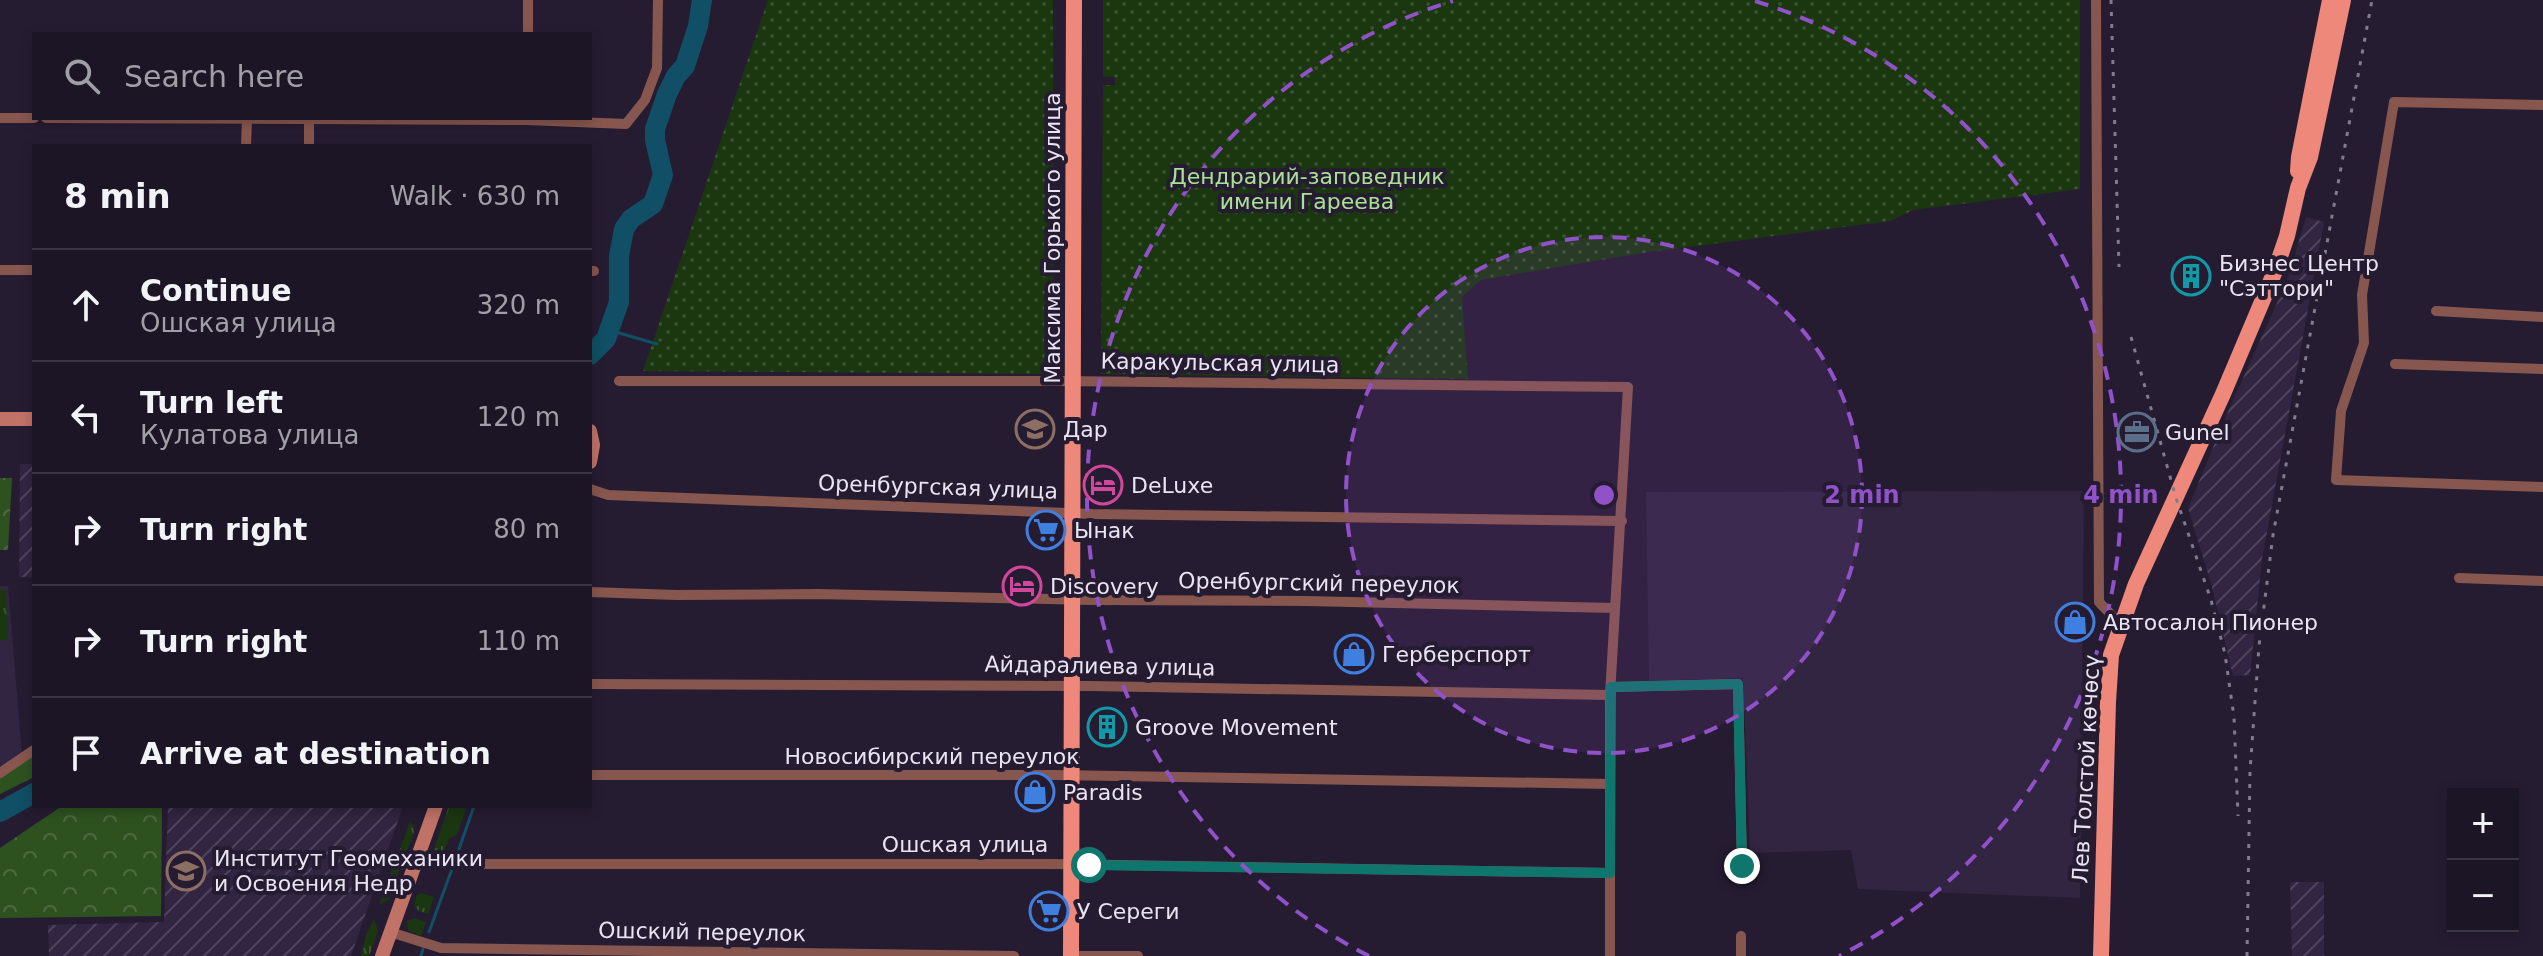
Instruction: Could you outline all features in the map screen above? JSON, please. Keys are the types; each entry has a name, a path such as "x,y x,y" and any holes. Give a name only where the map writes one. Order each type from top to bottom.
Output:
{"main road":[{"name":"Максима Горького улица","path":"1071,956 1074,0"},
{"name":"Лев Толстой көчөсү","path":"2298,188 2299,157 2330,0"},
{"name":"Лев Толстой көчөсү","path":"2101,956 2109,669 2136,584 2275,271 2310,157 2343,0"},
{"path":"0,419 32,419"},
{"path":"382,956 435,808"}],"street":[{"path":"528,0 528,32"},
{"path":"547,120 626,124 645,100 657,68 658,0"},
{"path":"2096,0 2099,602 2121,625"},
{"path":"2543,105 2394,102 2362,295 2364,343 2341,411 2336,480 2543,487"},
{"path":"0,118 32,118"},
{"path":"246,144 247,120"},
{"path":"309,120 309,144"},
{"path":"0,270 32,270"},
{"path":"2436,311 2543,317"},
{"path":"2395,364 2543,369"},
{"name":"Каракульская улица","path":"619,381 1074,381 1628,387 1622,521"},
{"name":"Оренбургская улица","path":"592,490 608,495 1074,512 1622,521"},
{"path":"1610,956 1611,691 1622,521"},
{"path":"2459,578 2543,581"},
{"name":"Оренбургский переулок","path":"592,592 1321,601 1615,608"},
{"name":"Айдаралиева улица","path":"592,684 1611,691 1738,684 1742,866"},
{"path":"0,773 32,751"},
{"name":"Новосибирский переулок","path":"592,775 1072,775 1610,784"},
{"name":"Ошская улица","path":"417,861 450,864 1071,865 1610,873"},
{"name":"Ошский переулок","path":"390,932 441,948 1014,956"},
{"path":"1741,936 1741,956"},
{"path":"1071,956 1138,956"}],"shaded area":[{"path":"2306,217 2324,222 2262,559 2250,675 2233,676 2212,587 2188,508 2287,281"},
{"path":"20,464 32,464 32,577 19,577"},
{"path":"2084,491 2080,898 1858,889 1851,850 1750,853 1743,678 1649,681 1646,492"},
{"path":"0,586 8,586 22,754 0,768"},
{"path":"168,808 402,808 351,956 49,956 48,925 164,922"},
{"path":"2290,882 2324,882 2324,956 2292,956"}],"green space":[{"path":"768,0 1053,0 1054,374 643,371"},
{"name":"Дендрарий-заповедник имени Гареева","path":"1103,0 2080,0 2080,189 1913,210 1891,221 1649,252 1481,280 1462,297 1468,379 1101,374 1103,85 1115,85 1115,77 1103,77"},
{"path":"0,478 12,478 8,550 0,550"},
{"path":"6,589 8,640 0,640 0,590"},
{"path":"32,755 32,778 0,794 0,775"},
{"path":"59,808 162,808 161,916 0,918 0,848"},
{"path":"448,808 466,808 457,834 449,839 445,849 448,858 436,856 434,849"},
{"path":"410,822 414,832 388,900 379,905"},
{"path":"421,893 434,897 428,914 414,906 416,896"},
{"path":"415,918 426,922 421,936 408,930 407,921"},
{"path":"374,919 378,931 369,956 361,956 366,935"}],"waterway":[{"path":"592,353 606,339 619,302 619,256 624,229 631,219 653,204 663,175 655,129 667,94 685,66 698,26 702,0"},
{"path":"609,330 657,344"},
{"path":"0,812 32,794"},
{"path":"458,852 473,808"},
{"path":"429,932 452,869"},
{"path":"421,956 423,949"}],"railway":[{"path":"2111,0 2119,267"},
{"path":"2247,956 2250,771 2259,646 2273,535 2372,0"},
{"path":"2131,337 2176,498 2211,600 2225,654 2234,717 2238,816"}],"place":[{"name":"Бизнес Центр \"Сэттори\"","path":"2191,276"},
{"name":"Дар","path":"1035,429"},
{"name":"Gunel","path":"2137,432"},
{"name":"DeLuxe","path":"1103,485"},
{"name":"Ынак","path":"1046,530"},
{"name":"Discovery","path":"1022,586"},
{"name":"Автосалон Пионер","path":"2075,622"},
{"name":"Герберспорт","path":"1354,654"},
{"name":"Groove Movement","path":"1107,727"},
{"name":"Paradis","path":"1035,792"},
{"name":"Институт Геомеханики и Освоения Недр","path":"186,871"},
{"name":"У Сереги","path":"1049,911"}],"route":[{"path":"1089,865 1610,873 1611,687 1738,684 1742,866"}]}
